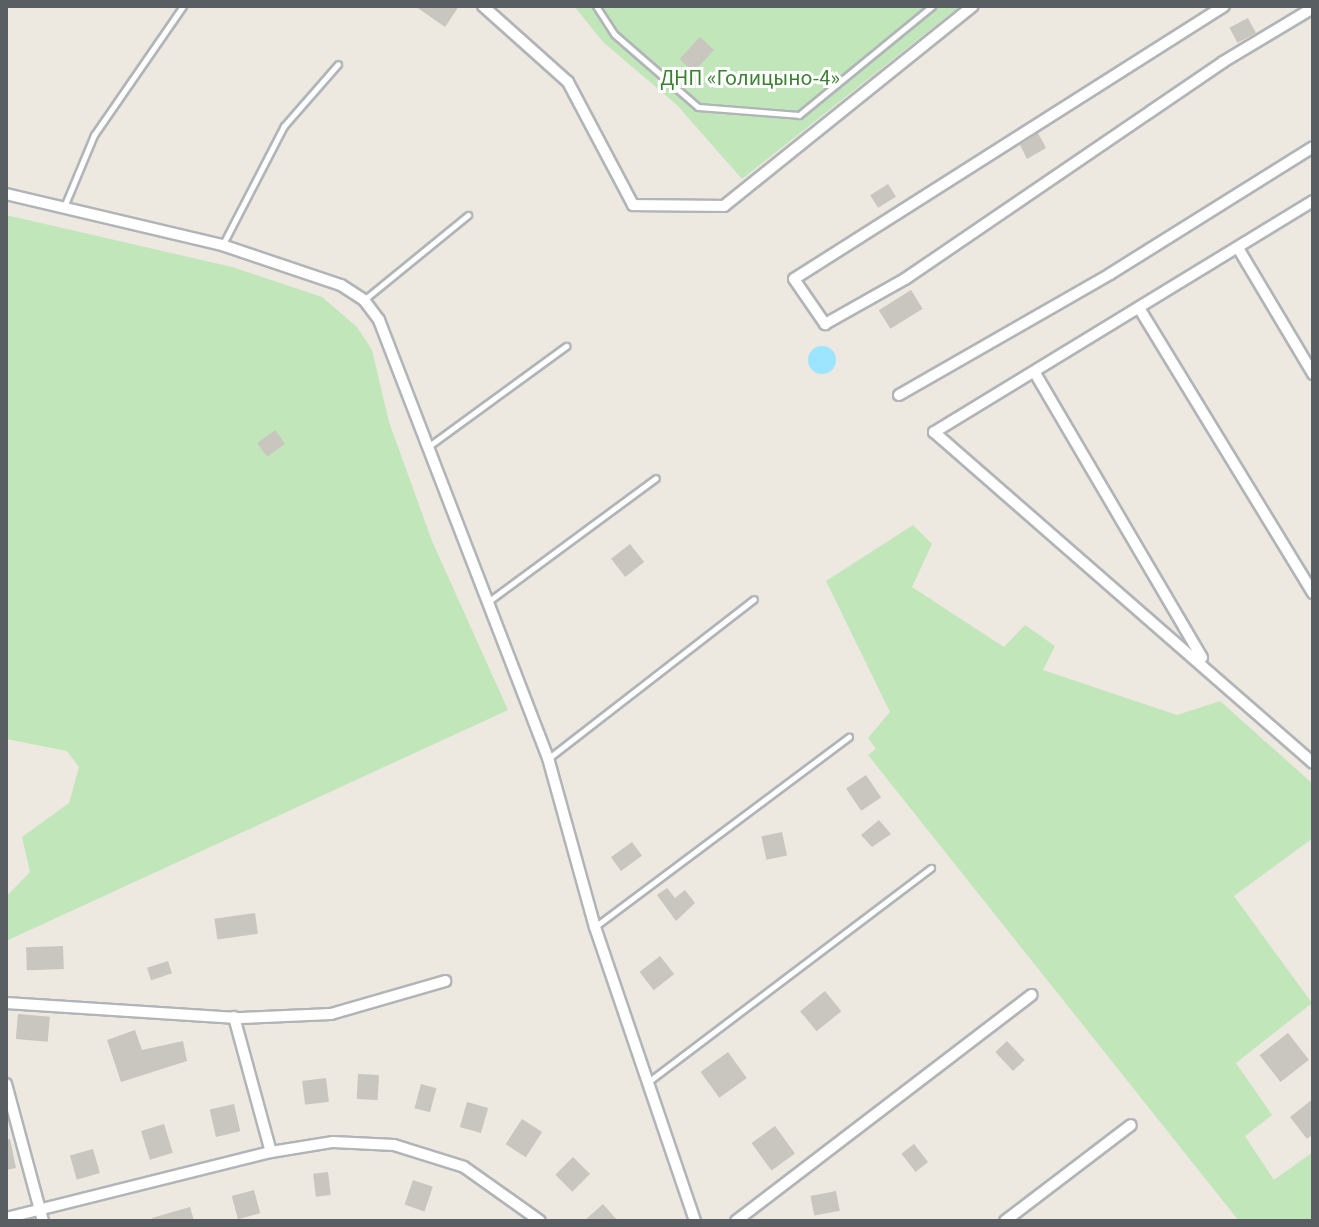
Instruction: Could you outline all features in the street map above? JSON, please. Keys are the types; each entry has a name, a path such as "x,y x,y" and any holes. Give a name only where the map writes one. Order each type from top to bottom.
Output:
{"street":[{"path":"483,6 568,82 633,205 724,206 973,6"},
{"path":"1224,6 794,279 825,324 905,279 1223,62 1313,8"},
{"path":"899,395 1110,274 1313,147"},
{"path":"6,194 222,245 341,285 364,300 379,320 425,449 548,758 595,927 695,1221"},
{"path":"1313,201 934,432 1207,666 1313,763"},
{"path":"1238,248 1313,374"},
{"path":"1139,308 1313,593"},
{"path":"1035,373 1207,666"},
{"path":"6,1003 234,1017 331,1014 445,981"},
{"path":"736,1221 1032,995"},
{"path":"234,1017 271,1152"},
{"path":"6,1084 42,1217"},
{"path":"1005,1221 1131,1125"},
{"path":"6,1218 42,1217 271,1152 333,1142 394,1145 464,1167 540,1221"}],"lane":[{"path":"63,208 94,135 183,6"},
{"path":"596,6 614,34 698,107 799,115 932,6"},
{"path":"222,245 284,126 338,64"},
{"path":"364,300 468,215"},
{"path":"425,449 566,346"},
{"path":"485,604 656,478"},
{"path":"548,758 754,599"},
{"path":"595,927 849,737"},
{"path":"647,1083 931,868"}],"green space":[{"name":"ДНП «Голицыно-4»","path":"574,6 960,6 742,179 677,105 603,42"},
{"path":"6,215 232,267 322,297 357,327 372,350 389,422 432,541 508,710 6,941 6,897 30,872 22,837 69,803 79,767 67,751 6,739"},
{"path":"913,525 932,544 912,587 1004,647 1025,625 1055,646 1043,670 1177,715 1220,701 1313,784 1313,838 1234,896 1312,1003 1236,1063 1272,1115 1245,1136 1274,1180 1313,1152 1313,1221 1239,1221 868,755 876,749 868,738 890,712 826,581"}],"water":[{"path":"822,346 832,350 836,360 832,370 822,374 812,370 808,360 812,350"}],"building":[{"path":"415,6 459,6 445,27"},
{"path":"1248,18 1256,33 1237,43 1229,28"},
{"path":"700,37 714,50 693,72 680,59"},
{"path":"1038,133 1046,148 1027,159 1020,145"},
{"path":"888,184 896,197 878,208 870,195"},
{"path":"911,290 923,309 890,329 879,310"},
{"path":"275,430 285,444 267,457 257,443"},
{"path":"630,544 644,562 625,577 611,559"},
{"path":"866,775 881,797 861,811 846,788"},
{"path":"879,820 891,834 872,847 861,835"},
{"path":"782,832 787,855 766,860 761,836"},
{"path":"632,842 642,856 621,871 611,857"},
{"path":"667,888 675,898 685,890 695,903 676,921 657,895"},
{"path":"255,913 258,934 217,940 214,919"},
{"path":"63,946 64,969 27,970 26,947"},
{"path":"660,956 674,974 654,990 640,972"},
{"path":"168,961 172,973 151,980 147,968"},
{"path":"825,991 841,1011 816,1031 800,1011"},
{"path":"18,1014 50,1017 48,1042 16,1039"},
{"path":"135,1030 142,1050 183,1041 187,1061 121,1082 107,1040"},
{"path":"1288,1033 1309,1060 1281,1082 1260,1055"},
{"path":"1007,1041 1025,1060 1013,1071 995,1052"},
{"path":"728,1052 747,1078 719,1098 700,1072"},
{"path":"358,1074 379,1075 378,1100 357,1099"},
{"path":"326,1078 329,1102 305,1105 302,1081"},
{"path":"421,1084 436,1088 430,1112 415,1108"},
{"path":"1313,1099 1313,1134 1307,1139 1290,1117"},
{"path":"467,1102 488,1108 481,1133 460,1127"},
{"path":"234,1104 240,1131 216,1137 210,1110"},
{"path":"522,1119 542,1132 526,1157 506,1144"},
{"path":"164,1124 173,1153 150,1160 141,1131"},
{"path":"775,1126 795,1154 772,1171 752,1143"},
{"path":"10,1139 16,1168 6,1170 6,1140"},
{"path":"914,1144 928,1162 916,1172 901,1154"},
{"path":"93,1149 100,1173 77,1180 70,1156"},
{"path":"573,1157 590,1174 572,1192 555,1175"},
{"path":"328,1172 331,1195 316,1197 313,1174"},
{"path":"413,1180 433,1187 424,1211 405,1205"},
{"path":"254,1190 260,1213 238,1219 232,1196"},
{"path":"836,1191 840,1211 814,1216 810,1196"},
{"path":"603,1204 618,1221 584,1221"},
{"path":"190,1207 194,1221 153,1221 152,1218"}]}
